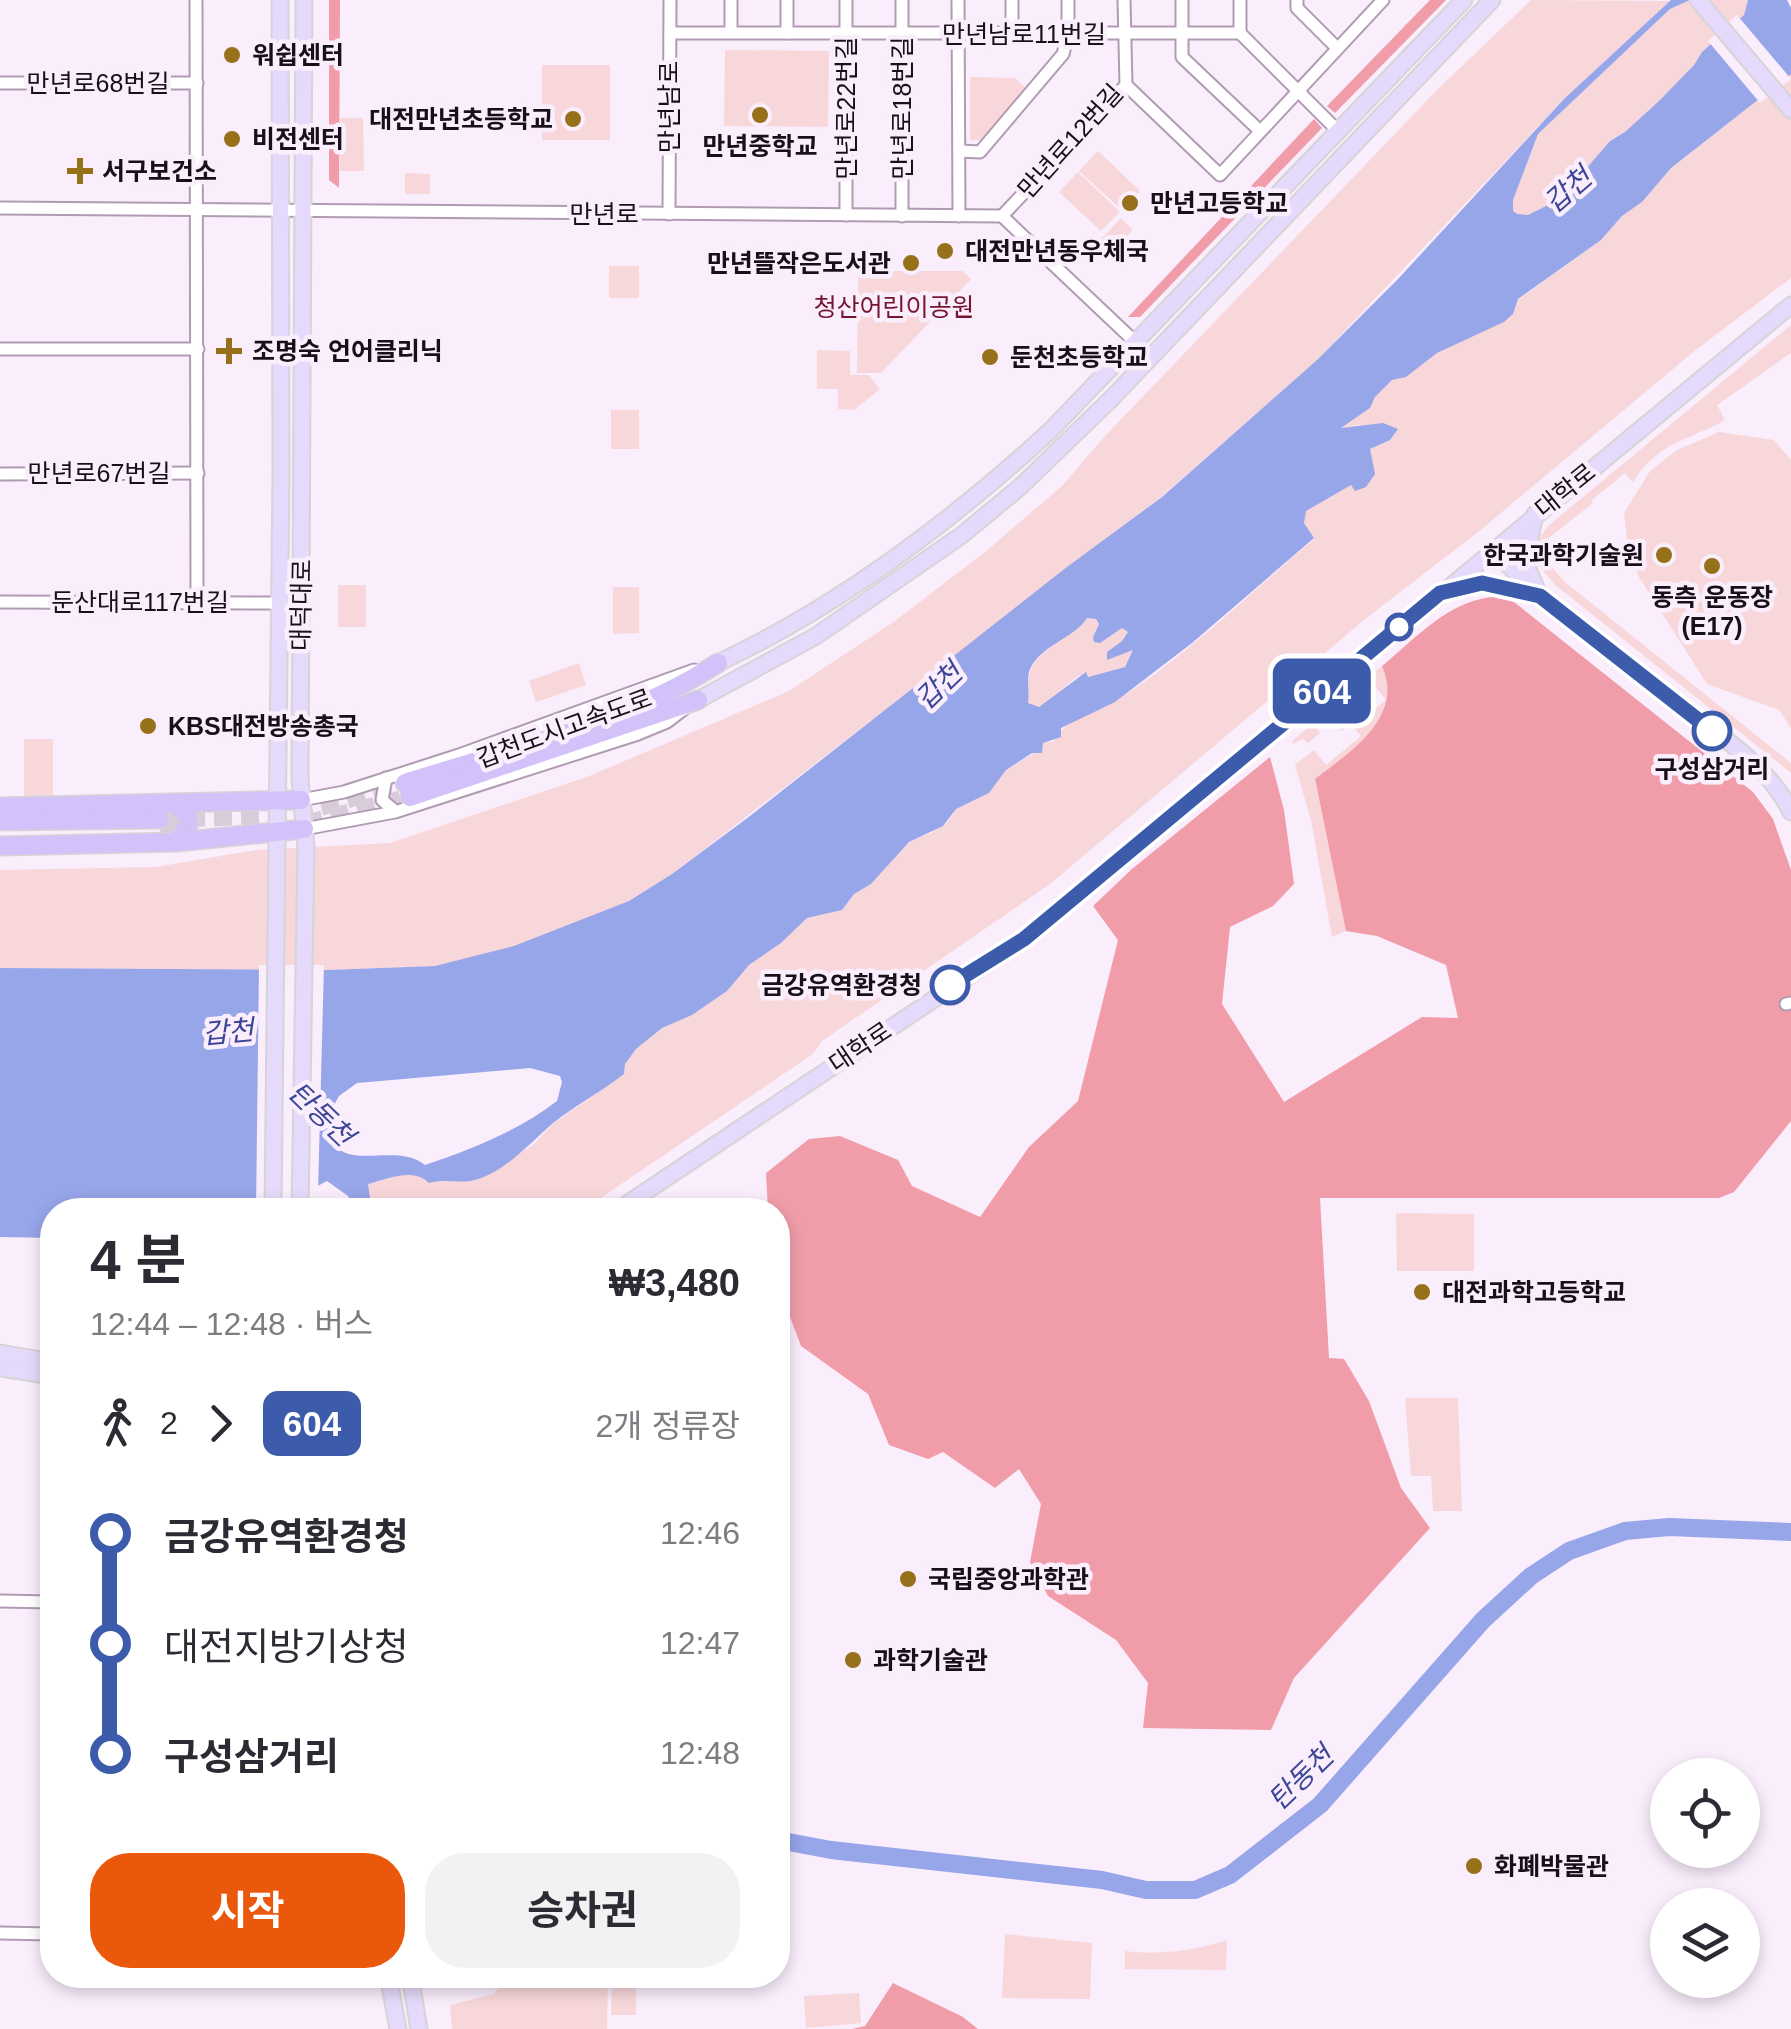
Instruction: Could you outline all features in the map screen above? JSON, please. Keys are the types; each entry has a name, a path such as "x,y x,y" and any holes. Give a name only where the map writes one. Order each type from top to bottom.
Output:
{"highway":[{"name":"갑천도시고속도로","path":"698,700 407,790 632,707 694,679 718,663"},
{"path":"0,808 301,800"},
{"path":"0,846 166,831 188,824 187,814 175,804"},
{"path":"0,821 275,840 305,838"},
{"path":"0,834 166,831"}],"main road":[{"name":"대덕대로","path":"273,1198 282,212 280,0"},
{"name":"대덕대로","path":"300,1198 305,838 301,800 304,0"},
{"path":"718,663 806,616 949,518 1051,430 1464,0"},
{"path":"698,700 816,636 962,535 1056,454 1492,0"},
{"path":"1698,0 1791,110"},
{"name":"대학로","path":"636,1198 1024,939 1791,305"},
{"path":"1536,514 1525,562 1540,596"},
{"path":"1492,550 1540,596 1744,756 1782,795 1791,812"},
{"path":"1440,593 1482,583 1540,596"},
{"path":"0,1353 40,1360"},
{"path":"0,1368 40,1374"},
{"path":"390,1988 398,2029"},
{"path":"412,1988 418,2029"}],"street":[{"name":"만년로68번길","path":"196,0 196,209"},
{"name":"만년남로","path":"669,214 670,0"},
{"path":"731,0 731,32"},
{"path":"787,0 787,33"},
{"name":"만년로22번길","path":"846,0 846,216"},
{"name":"만년로18번길","path":"902,0 902,216"},
{"path":"958,0 960,216"},
{"path":"1012,0 1012,34"},
{"path":"960,152 980,152 1063,54 1068,34 1068,0"},
{"name":"만년로12번길","path":"1002,216 1126,85 1124,0"},
{"path":"1182,0 1182,57 1260,131"},
{"path":"1240,0 1240,33 1338,131"},
{"path":"1297,0 1297,8 1338,48"},
{"path":"1126,85 1220,174 1377,2"},
{"name":"만년남로11번길","path":"670,33 1240,33"},
{"name":"만년로68번길","path":"0,84 197,83"},
{"name":"만년로","path":"0,208 1002,216"},
{"name":"만년로67번길","path":"196,209 197,603"},
{"path":"1002,216 1151,357"},
{"path":"0,349 198,349"},
{"name":"만년로67번길","path":"0,474 198,472"},
{"name":"둔산대로117번길","path":"0,602 279,603"},
{"path":"301,800 326,797 492,744 718,663"},
{"path":"305,838 638,734 667,722 698,700"},
{"path":"386,778 382,800 396,812"},
{"path":"0,1602 40,1602"},
{"path":"0,1934 40,1934"}],"green space":[{"path":"1531,0 1670,1 1564,99 1317,360 1161,497 672,874 629,901 514,947 435,966 327,970 0,968 0,870 156,867 256,850 390,843 587,777 789,691 895,621 1062,486 1105,436 1437,90"},
{"path":"1690,0 1748,0 1744,15 1702,52 1659,101 1610,141 1560,199 1528,215 1517,215 1513,200 1538,134 1670,9"},
{"path":"725,50 829,51 828,127 724,126"},
{"path":"542,65 610,65 610,140 542,140"},
{"path":"1791,74 1791,278 1697,349 1478,532 1364,620 1050,884 822,1041 813,1054 601,1198 370,1198 368,1184 392,1177 415,1175 429,1182 478,1179 534,1144 553,1124 624,1074 625,1064 636,1049 662,1028 692,1015 727,991 749,965 781,943 807,918 842,910 909,842 947,823 956,809 989,793 1006,770 1042,748 1043,743 1054,741 1074,721 1117,700 1194,644 1314,539 1304,523 1305,511 1351,484 1370,449 1390,440 1359,425 1341,428 1370,408 1392,380 1406,377 1437,353 1504,322 1513,314 1518,300 1601,240 1671,168"},
{"path":"970,77 1015,78 1028,90 980,140 970,140"},
{"path":"340,118 363,118 364,171 340,171"},
{"path":"1098,151 1140,191 1122,210 1079,171"},
{"path":"1078,172 1120,212 1101,231 1059,192"},
{"path":"405,173 430,174 430,194 405,194"},
{"path":"1121,218 1133,230 1112,252 1100,240"},
{"path":"609,266 639,266 639,298 609,298"},
{"name":"청산어린이공원","path":"858,271 962,271 971,279 881,373 857,373"},
{"path":"1791,325 1791,353 1717,405 1725,420 1664,450 1633,482 1625,473 1549,538 1544,558 1565,582 1791,763 1791,773 1554,584 1536,562 1539,539 1548,526"},
{"path":"817,350 850,351 850,375 869,375 880,389 854,410 838,409 838,389 817,389"},
{"path":"611,410 639,410 639,449 611,449"},
{"name":"동측 운동장 (E17)","path":"1719,432 1774,440 1791,460 1791,728 1779,710 1707,684 1629,555 1624,513 1650,471 1677,450"},
{"path":"338,585 366,585 366,627 338,627"},
{"path":"613,587 639,587 639,633 613,634"},
{"path":"1087,618 1096,619 1099,624 1093,637 1100,643 1122,627 1128,632 1107,652 1134,650 1125,667 1087,677 1079,675 1039,708 1028,703 1029,676 1034,663"},
{"path":"579,663 586,685 536,702 529,681"},
{"path":"1382,666 1387,684 1386,702 1380,717 1357,746 1315,780 1346,931 1332,937 1311,820 1295,765 1314,750 1326,765 1361,736 1351,724 1340,729 1352,719 1357,724 1386,700 1370,680 1314,726 1320,733 1308,743 1303,739 1293,744 1292,741"},
{"path":"24,739 53,739 53,796 24,796"},
{"path":"1396,1213 1474,1214 1474,1271 1397,1271"},
{"path":"1405,1398 1458,1398 1462,1511 1433,1511 1431,1476 1411,1476"},
{"path":"1005,1934 1092,1943 1090,1999 1002,1998"},
{"path":"1227,1940 1226,1970 1125,1969 1125,1951 1177,1951"},
{"path":"498,1988 608,1988 607,2029 452,2029 450,2005 494,1994"},
{"path":"612,1988 636,1988 636,2015 611,2015"},
{"path":"859,1993 861,2023 806,2028 804,1996"}],"shaded area":[{"path":"329,0 340,0 339,188 329,180"},
{"path":"1430,0 1446,0 1335,113 1327,106"},
{"path":"1314,119 1322,128 1140,317 1128,317"},
{"path":"1492,597 1514,602 1753,792 1773,819 1791,870 1791,1121 1734,1192 1719,1198 1320,1198 1329,1358 1344,1359 1369,1401 1401,1488 1430,1528 1294,1678 1271,1730 1143,1728 1148,1683 1116,1640 1048,1596 1030,1562 1041,1504 1019,1469 995,1488 943,1452 928,1459 889,1445 868,1394 801,1346 790,1317 790,1198 767,1198 766,1173 809,1139 840,1136 898,1160 912,1186 980,1217 1029,1147 1078,1101 1118,940 1093,906 1132,869 1270,757 1284,810 1294,884 1273,906 1230,927 1222,1004 1284,1102 1422,1017 1458,1018 1446,965 1377,936 1346,931 1315,779 1357,745 1380,717 1387,684 1382,666 1446,614"},
{"path":"893,1983 963,2017 978,2029 852,2029 865,2026"}],"water":[{"name":"갑천","path":"1671,0 1690,0 1670,9 1538,134 1513,200 1513,211 1517,214 1528,215 1560,199 1610,141 1659,101 1702,52 1744,15 1748,0 1787,0 1791,8 1791,74 1671,168 1601,240 1518,299 1513,314 1504,322 1437,353 1406,377 1392,380 1370,408 1341,428 1383,423 1398,429 1390,440 1370,449 1375,474 1366,487 1355,491 1351,485 1306,511 1304,523 1314,538 1192,643 1115,702 1061,728 1061,737 1043,743 1042,753 1032,753 1006,770 989,793 956,809 943,826 909,842 842,910 807,918 781,943 749,965 727,991 692,1015 662,1028 636,1049 625,1064 624,1074 560,1117 507,1164 469,1181 429,1183 416,1176 392,1177 368,1184 370,1198 349,1198 327,1181 295,1198 40,1198 40,1238 0,1237 0,968 327,970 435,966 514,946 629,901 750,816 1162,497 1317,360 1399,278 1564,99","holes":["1087,618 1096,619 1099,624 1094,642 1100,643 1122,628 1128,632 1107,652 1107,660 1133,650 1125,667 1088,677 1086,672 1039,707 1028,703 1029,673 1035,661","530,1068 560,1076 557,1101 527,1121 425,1165 402,1156 364,1156 342,1151 333,1142 325,1121 339,1096 357,1083"]}],"pier":[{"path":"1737,15 1791,79 1760,103 1708,41"},
{"path":"259,965 324,965 318,1192 304,1198 256,1198"}],"waterway":[{"name":"탄동천","path":"790,1842 1102,1880 1146,1890 1195,1890 1230,1875 1320,1805 1483,1620 1531,1576 1569,1551 1625,1531 1669,1527 1791,1532"}],"tunnel":[{"path":"160,819 279,815 405,783"},
{"path":"305,824 410,797"},
{"path":"160,833 195,832"}],"bus line":[{"name":"604","path":"950,985 1024,939 1440,593 1482,583 1540,596 1712,731"}],"place":[{"name":"워쉽센터","path":"232,55"},
{"name":"만년중학교","path":"760,115"},
{"name":"대전만년초등학교","path":"573,119"},
{"name":"비전센터","path":"232,139"},
{"name":"서구보건소","path":"80,171"},
{"name":"만년고등학교","path":"1130,203"},
{"name":"대전만년동우체국","path":"945,251"},
{"name":"만년뜰작은도서관","path":"911,263"},
{"name":"조명숙 언어클리닉","path":"229,351"},
{"name":"둔천초등학교","path":"990,357"},
{"name":"한국과학기술원","path":"1664,555"},
{"name":"동측 운동장 (E17)","path":"1712,566"},
{"name":"KBS대전방송총국","path":"148,726"},
{"name":"구성삼거리","path":"1712,731"},
{"name":"금강유역환경청","path":"950,985"},
{"name":"대전과학고등학교","path":"1422,1292"},
{"name":"국립중앙과학관","path":"908,1579"},
{"name":"과학기술관","path":"853,1660"},
{"name":"화폐박물관","path":"1474,1866"}]}
